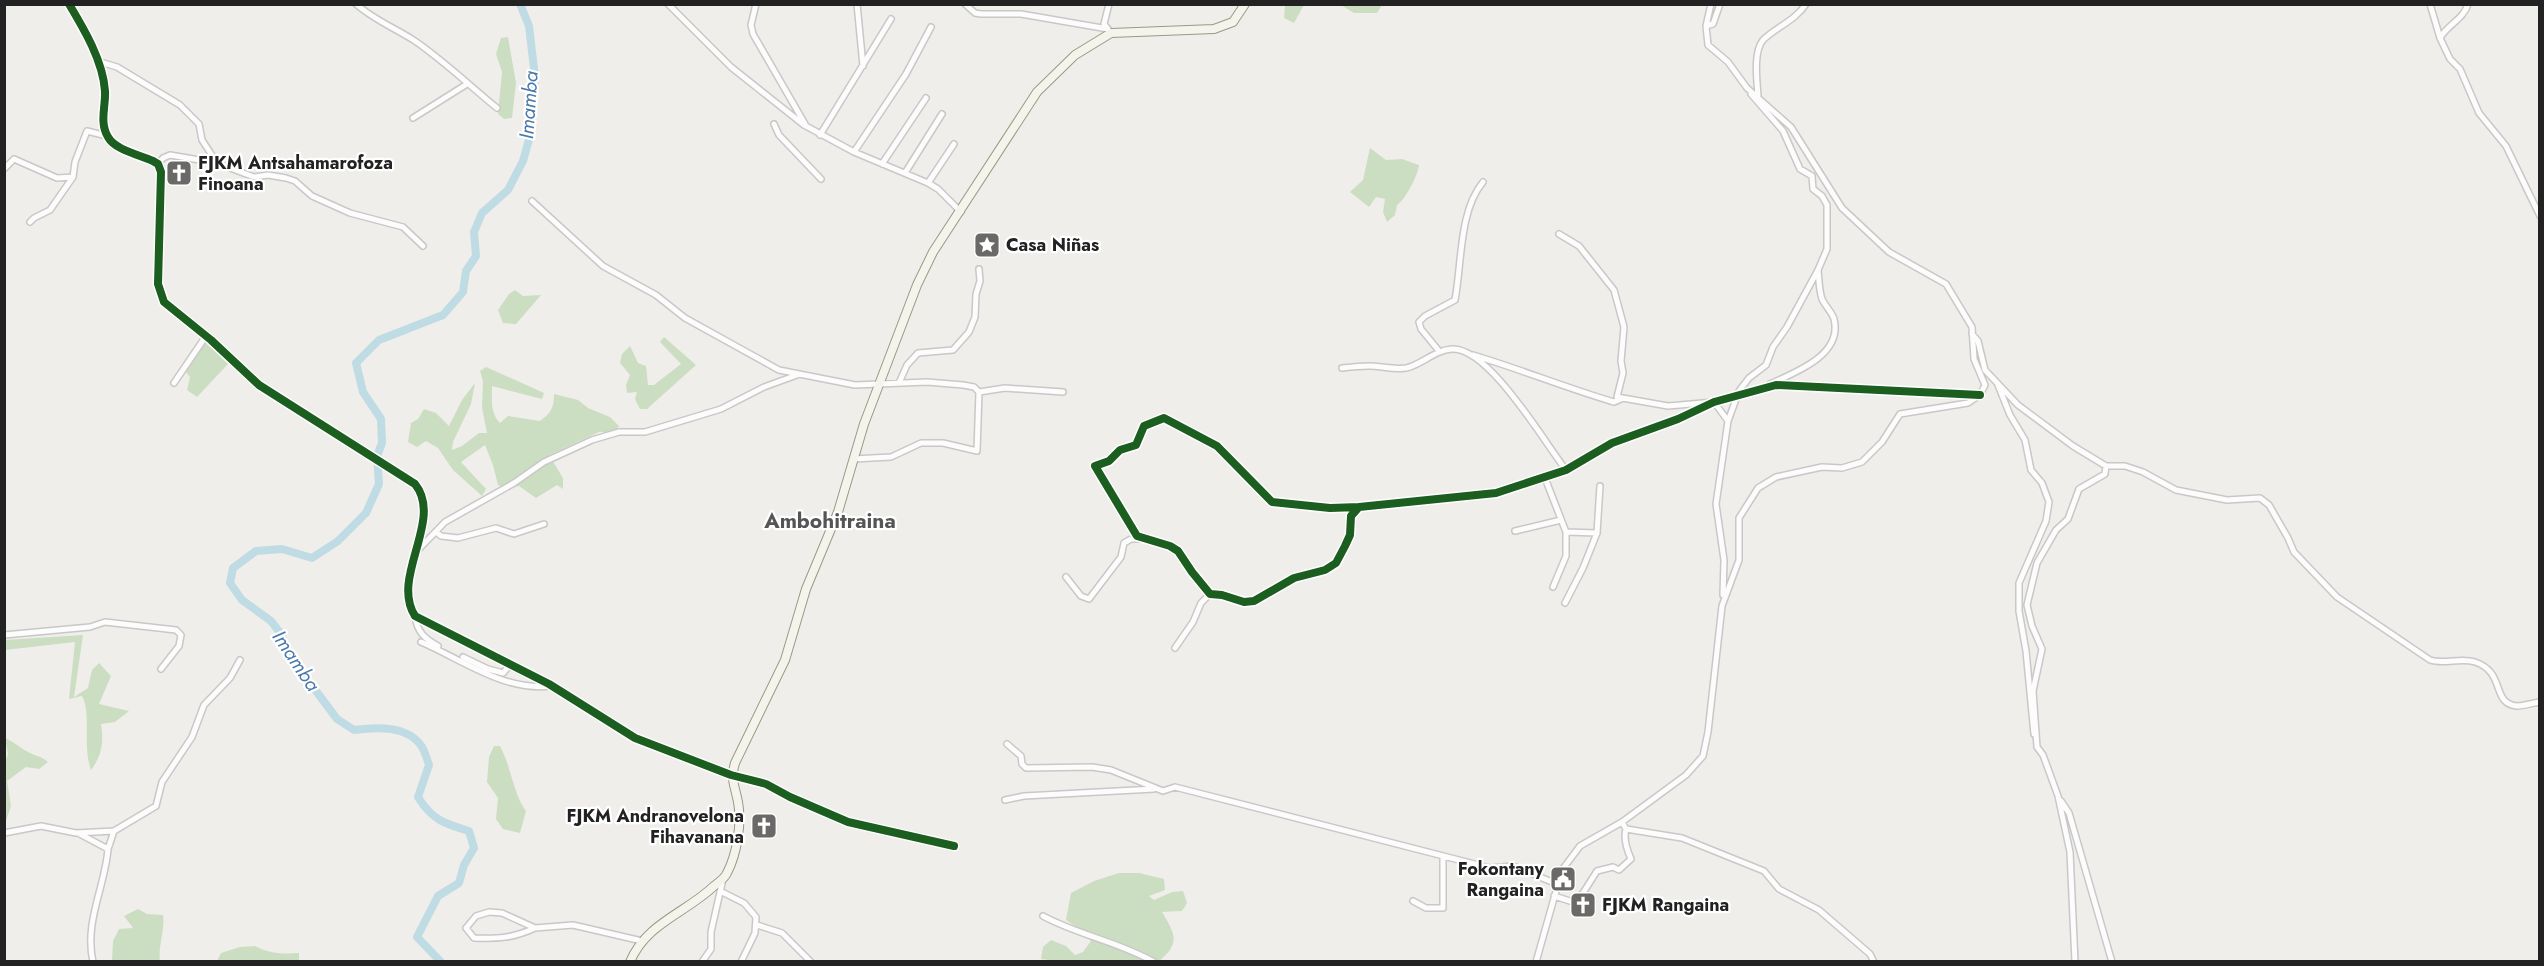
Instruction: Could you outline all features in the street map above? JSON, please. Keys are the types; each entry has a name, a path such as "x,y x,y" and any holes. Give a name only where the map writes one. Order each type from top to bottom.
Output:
{"street":[{"path":"69,4 97,61 105,90 103,121 107,136"},
{"path":"356,4 376,20 405,35 433,54 497,108"},
{"path":"668,4 731,67 806,126 854,152 928,183 938,189 961,212"},
{"path":"756,4 751,25 753,34 806,126"},
{"path":"857,4 863,67"},
{"path":"965,4 975,13 1021,14 1110,31 1214,29 1233,22 1245,4"},
{"path":"1109,4 1104,24 1110,31"},
{"path":"1536,962 1562,870 1580,846 1622,822 1686,775 1703,756 1708,732 1722,606 1724,560 1716,504 1728,421 1737,396 1749,378 1766,365 1773,347 1787,327 1827,249 1827,205 1822,196 1813,189 1812,176 1800,169 1783,131 1771,120 1728,62 1708,45 1706,26 1711,4"},
{"path":"1706,26 1713,24 1720,4"},
{"path":"1758,96 1755,66 1762,41 1795,17 1806,4"},
{"path":"2430,4 2440,38 2450,59 2460,69 2479,113 2506,146 2540,216"},
{"path":"2440,38 2444,31 2459,19 2468,4"},
{"path":"820,135 891,20"},
{"path":"854,152 906,74 931,27"},
{"path":"630,962 642,941 654,928 707,893 727,874 740,832 738,804 731,775 735,762 785,660 806,589 838,512 864,424 917,285 933,252 1037,92 1075,55 1110,31"},
{"path":"97,61 117,67 180,105 199,124 201,140 217,163"},
{"path":"413,118 467,84"},
{"path":"1722,606 1739,560 1739,518 1758,488 1776,477 1822,467 1842,468 1862,462 1882,442 1900,414 1968,403 1980,395 1985,385 1974,359 1972,327 1946,284 1889,252 1842,208 1791,127 1747,88"},
{"path":"882,164 926,98"},
{"path":"905,173 942,114"},
{"path":"774,124 780,135 821,179"},
{"path":"30,222 50,210 73,177 75,162 87,131 107,136 119,146 158,164 161,172 158,284 164,302 206,336 259,385 365,451 420,490 423,516 408,584 409,603 415,616 416,627 424,638 435,645 488,669 503,673 510,665"},
{"path":"928,183 954,144"},
{"path":"158,164 170,155 217,163 254,177 268,175 286,178 321,201 350,213 403,227 423,246"},
{"path":"4,169 14,159 57,178 73,177"},
{"path":"1439,351 1419,322 1455,300 1468,209 1483,182"},
{"path":"532,201 603,266 656,296 685,318 779,370 855,385 881,383 963,385 974,387 979,392 977,451 943,443 921,443 891,457 854,459"},
{"path":"1559,234 1579,246 1614,290 1624,327 1621,361 1623,374 1617,392 1617,397 1622,399 1668,406 1714,402 1776,385 1980,395"},
{"path":"899,383 913,357 918,353 953,350 969,332 975,317 976,294 980,281 979,269"},
{"path":"1755,391 1819,358 1829,350 1833,337 1834,316 1822,297 1818,270"},
{"path":"1972,334 1978,341 1985,370 2018,405 2073,446 2106,466 2125,466 2143,472 2176,490 2227,500 2260,498 2269,505 2294,552 2344,602 2430,660 2439,663 2473,661 2484,666 2494,674 2500,694 2508,703 2520,706 2540,702"},
{"path":"174,383 206,336"},
{"path":"1342,368 1371,366 1392,369 1409,368 1439,351 1455,348 1486,364 1518,402 1566,470"},
{"path":"1461,351 1505,363 1566,388 1614,402 1622,399"},
{"path":"416,552 445,522 514,483 544,462 592,440 620,432 645,432 721,409 764,387 798,374"},
{"path":"1998,383 2001,396 2025,440 2031,470 2042,483 2049,502 2046,521 2019,583 2019,611 2026,651 2031,718 2037,747 2043,755 2058,796 2070,852 2074,962"},
{"path":"979,392 1005,388 1063,392"},
{"path":"1359,507 1351,516 1350,535 1336,562 1325,570 1294,578 1254,601 1244,602 1210,594 1178,551 1162,543 1137,536 1095,466 1109,461 1120,450 1136,445 1144,426 1164,418 1217,446 1272,502 1330,508 1359,507 1496,493 1566,470 1612,443 1678,419 1714,402"},
{"path":"1714,402 1728,421"},
{"path":"2037,747 2033,691 2042,649 2032,626 2027,604 2032,578 2037,563 2056,530 2067,519 2079,489 2105,474 2106,466"},
{"path":"1545,478 1566,532 1566,556 1553,587"},
{"path":"1565,603 1583,568 1597,533 1600,486"},
{"path":"1515,531 1561,520"},
{"path":"436,532 441,536 458,538 496,528 514,534 544,524"},
{"path":"1566,532 1597,533"},
{"path":"1066,577 1081,596 1089,598 1121,557 1124,543 1131,539 1144,539"},
{"path":"1175,648 1193,622 1202,603 1210,594"},
{"path":"415,616 552,686 635,738 731,775 766,784 789,797 849,822 954,846"},
{"path":"4,635 90,627 105,622 176,630 181,635 178,646 161,669"},
{"path":"421,642 498,679 533,686 552,686"},
{"path":"4,833 41,826 76,832 114,831 156,806 162,782 192,737 204,705 230,678 240,660"},
{"path":"1007,744 1021,756 1022,764 1026,768 1092,766 1111,770 1163,791 1175,787 1490,868 1513,866 1557,884"},
{"path":"1005,800 1024,796 1156,789"},
{"path":"2058,796 2069,813 2112,962"},
{"path":"1554,896 1573,902 1583,893 1598,871 1613,867 1619,870 1626,866 1631,859 1626,848 1626,829 1622,822"},
{"path":"1626,829 1682,838 1764,871 1779,889 1819,910 1870,954 1874,962"},
{"path":"93,962 90,935 92,920 114,831"},
{"path":"76,832 108,849"},
{"path":"1413,901 1426,908 1443,908 1443,856"},
{"path":"702,962 711,949 711,932 723,878"},
{"path":"720,891 744,903 756,917 757,925 741,962"},
{"path":"535,928 502,913 489,912 476,916 466,928 474,938 495,939 515,937 535,928 573,925 642,941"},
{"path":"1042,916 1067,928 1133,950 1154,962"},
{"path":"757,925 782,933 811,962"}],"green space":[{"path":"1285,5 1304,5 1294,23 1284,18"},
{"path":"1341,5 1382,5 1377,13 1354,13"},
{"path":"508,37 516,83 512,118 504,119 498,114 502,72 496,54 501,38"},
{"path":"1370,148 1386,160 1402,159 1419,165 1411,186 1397,205 1395,215 1387,222 1383,212 1385,199 1376,197 1369,207 1350,192 1363,180"},
{"path":"515,290 523,296 541,295 516,324 503,323 498,310 509,294"},
{"path":"664,337 696,365 647,409 640,409 635,399 637,392 627,393 626,385 630,375 620,363 622,354 630,346 638,363 646,366 648,385 654,385 681,364 660,342"},
{"path":"205,342 228,364 197,397 187,390 190,377 185,371"},
{"path":"486,367 544,393 542,399 492,386 493,410 500,423 508,416 540,421 551,410 554,394 578,400 588,408 610,417 619,426 615,432 599,432 549,455 563,478 563,489 557,485 536,498 519,486 506,489 498,485 485,445 461,462 486,489 482,496 453,470 438,448 426,441 417,447 408,442 411,423 418,419 424,409 436,413 449,426 462,400 475,383 471,404 453,442 452,450 462,446 479,433 487,433 482,408 483,381 480,371"},
{"path":"83,635 74,697 88,688 92,670 99,663 111,676 99,704 129,711 115,722 101,724 101,749 91,770 87,751 85,704 82,696 69,699 75,642 5,650 5,640"},
{"path":"5,738 48,762 39,769 26,767 7,781 11,806 5,824 4,765 8,754"},
{"path":"494,746 500,746 518,797 526,811 520,833 503,829 496,819 498,798 487,782 489,757"},
{"path":"1119,873 1139,873 1164,879 1165,890 1149,896 1154,900 1172,892 1183,891 1187,903 1182,911 1162,912 1174,939 1166,955 1159,961 1063,962 1041,959 1043,947 1051,940 1066,946 1075,955 1083,952 1091,941 1084,932 1066,920 1071,893 1094,881"},
{"path":"138,909 147,914 163,915 160,961 112,961 113,941 119,929 133,928 124,916"},
{"path":"255,946 277,953 299,953 299,961 217,961 221,953 240,947"}],"waterway":[{"name":"Imamba","path":"441,962 417,937 438,896 459,883 464,865 474,848 469,831 440,820 428,811 418,797 429,765 423,749 416,740 391,729 354,730 337,719 290,656 281,634 271,621 242,600 230,583 233,568 256,551 282,549 312,558 338,541 366,513 379,484 377,456 382,443 381,419 363,392 356,363 379,340 443,315 463,292 466,271 476,256 474,232 482,213 508,190 523,161 530,136 535,77 529,26 520,4"}],"cycle path":[{"path":"69,4 101,68 105,91 104,126 108,137 111,142 122,149 158,164 161,172 158,284 164,302 211,340 259,385 415,484 422,498 424,514 409,584 409,601 415,616 549,684 635,738 731,775 766,784 848,822 954,846"},
{"path":"1359,507 1330,508 1272,502 1217,446 1164,418 1144,426 1136,445 1120,450 1109,461 1095,466 1137,536 1170,546 1178,551 1210,594 1244,602 1254,601 1294,578 1325,570 1336,563 1350,535 1351,516 1359,507 1496,493 1566,470 1612,443 1678,419 1714,402 1776,385 1980,395"}],"place":[{"name":"FJKM Antsahamarofoza Finoana","path":"179,173"},
{"name":"Casa Niñas","path":"987,245"},
{"name":"FJKM Andranovelona Fihavanana","path":"764,826"},
{"name":"Fokontany Rangaina","path":"1563,879"},
{"name":"FJKM Rangaina","path":"1583,905"}],"district":[{"name":"Ambohitraina","path":"830,521"}]}
